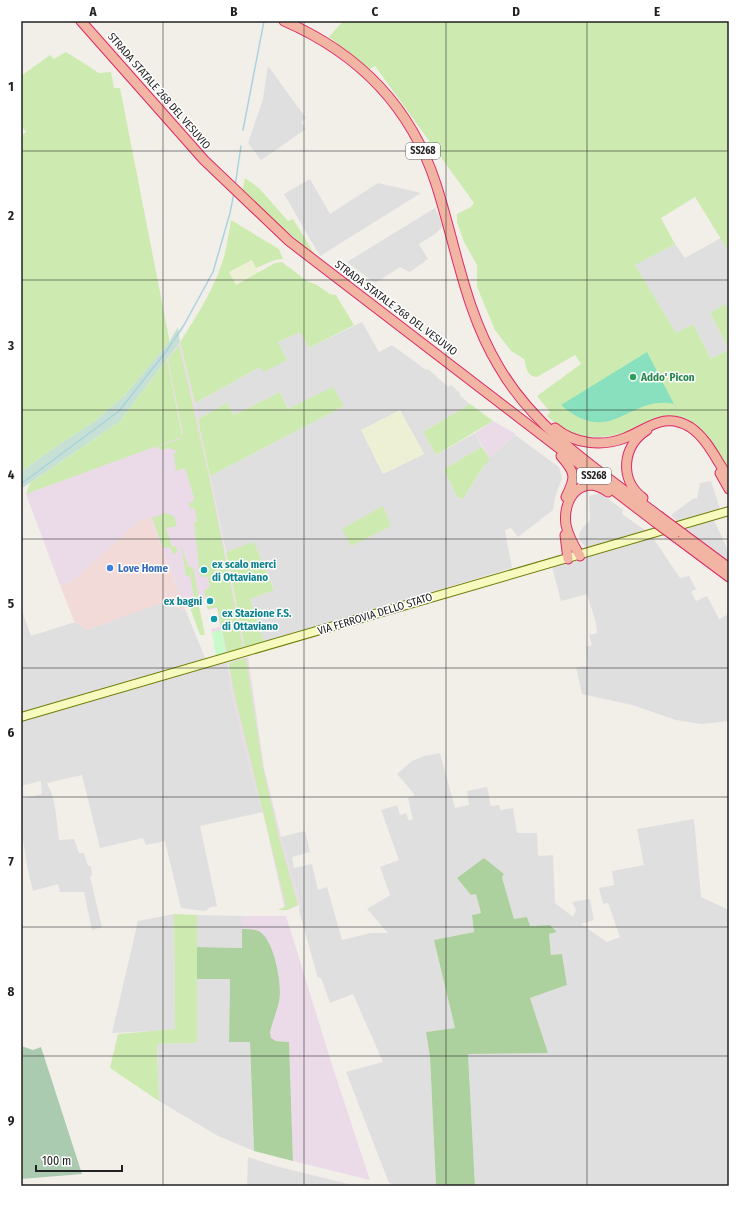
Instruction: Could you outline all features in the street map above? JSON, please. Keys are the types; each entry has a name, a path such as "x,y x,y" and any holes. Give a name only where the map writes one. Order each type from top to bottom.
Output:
{"highway":[{"name":"STRADA STATALE 268 DEL VESUVIO","path":"81,21 227,184 316,262 645,514 660,517"},
{"name":"SS268","path":"284,21 324,41 346,56 366,73 401,113 415,136 436,184 464,287 482,336 499,369 513,388 544,421"},
{"name":"STRADA STATALE 268 DEL VESUVIO","path":"544,421 588,461 681,534 729,577"},
{"path":"544,421 568,436 592,442 616,441 657,422 665,421 681,423 699,434 729,478"},
{"path":"660,517 639,495 628,479 626,470 629,452 633,444 650,429 666,425 680,426 689,431 703,446 729,489"},
{"path":"544,437 568,463 573,475 573,482 565,499 562,516 568,548 568,559"},
{"path":"580,556 568,532 566,516 569,500 577,490 587,486 600,486 645,514"},
{"name":"STRADA STATALE 268 DEL VESUVIO","path":"681,534 729,568"}],"main road":[{"name":"VIA FERROVIA DELLO STATO","path":"21,717 231,658 438,595 580,556 729,512"}],"shaded area":[{"path":"268,66 306,118 301,122 306,129 261,160 248,143 263,99"},
{"path":"310,179 330,214 378,183 421,193 320,256 284,194"},
{"path":"435,208 443,226 435,234 419,244 428,259 410,272 400,267 375,283 347,262"},
{"path":"721,238 729,252 729,312 725,305 710,313 729,349 711,359 693,324 676,333 634,265 675,244 685,258"},
{"path":"362,322 379,352 392,345 426,370 428,369 448,387 451,385 460,393 460,396 470,404 423,432 436,455 475,433 482,447 444,469 457,497 463,499 489,458 515,435 559,467 562,478 555,497 553,510 518,537 511,528 505,530 512,568 264,642 250,599 274,589 254,543 226,552 210,476 344,406 333,388 288,409 280,392 234,415 227,403 198,419 195,403 260,367 287,360 278,342 301,331 309,348","holes":["400,410 424,454 383,474 373,454"]},
{"path":"180,342 195,403 245,649 226,654 222,631 212,632 211,629 220,627 217,608 208,610 205,598 182,601 150,516 139,521 71,582 60,585 26,494 182,434 167,359"},
{"path":"493,421 516,434 489,458 475,433"},
{"path":"711,481 720,509 678,522 671,515 694,498 697,499 700,483"},
{"path":"600,493 623,510 622,514 646,531 586,547 580,541 579,534 583,527 589,522 589,496"},
{"path":"150,516 185,609 181,610 176,607 173,599 87,630 74,621 60,585 71,582 139,521"},
{"path":"714,520 729,553 729,562 686,528"},
{"path":"653,538 680,578 689,576 696,589 691,592 696,601 707,596 719,619 729,614 729,721 701,724 676,720 632,705 582,694 576,667 588,666 586,647 592,645 589,635 597,633 596,623 587,594 561,601 552,567"},
{"path":"173,598 181,610 185,609 206,660 226,654 232,692 248,762 263,812 200,826 217,906 211,907 205,911 181,908 165,841 146,845 143,838 100,848 82,775 47,783 52,794 55,807 59,840 74,839 79,853 84,853 88,866 91,866 92,876 90,877 102,927 92,930 84,892 60,892 58,884 33,891 27,866 23,840 21,799 42,794 41,781 21,786 21,608 31,636 75,622 87,630"},
{"path":"248,657 264,768 300,905 287,910 284,906 263,812 248,762 232,692 228,662"},
{"path":"440,753 455,808 469,805 467,791 487,787 491,806 499,805 500,810 513,808 517,833 537,833 538,856 553,855 555,903 573,917 576,910 572,902 590,899 594,920 581,924 607,942 620,937 608,903 603,904 599,888 614,885 612,871 644,865 637,829 694,819 701,897 729,910 729,1186 475,1186 468,1054 548,1053 530,998 567,985 562,954 551,956 549,934 557,932 550,925 530,926 514,919 502,876 476,894 481,913 472,915 474,932 435,940 455,1028 426,1032 430,1057 436,1186 402,1186 389,1183 346,1072 383,1062 353,994 330,1003 321,978 318,978 299,911 300,905 281,837 305,831 310,852 292,857 294,868 312,864 318,890 327,887 342,940 371,933 388,933 367,909 390,895 380,867 399,860 381,810 397,805 400,815 406,813 409,821 413,819 408,798 415,795 397,774 412,761 424,756"},
{"path":"174,914 175,1030 112,1033 138,921"},
{"path":"197,915 242,916 242,948 197,947"},
{"path":"242,916 286,916 333,1068 370,1180 293,1161 289,1042 270,1039 280,987 277,966 268,941 253,930 242,929"},
{"path":"197,979 230,979 229,1042 250,1042 254,1151 218,1136 159,1101 157,1044 197,1043"},
{"path":"248,1157 279,1167 357,1186 247,1186"}],"green space":[{"path":"343,21 729,21 729,252 695,197 661,218 675,244 635,265 676,333 693,324 711,359 729,349 729,473 706,438 670,417 644,427 616,435 589,437 575,434 562,428 547,416 550,412 537,396 581,364 575,355 537,377 533,376 529,373 524,359 511,351 495,330 477,287 477,265 464,242 457,222 457,214 471,207 474,203 375,66 370,69 329,37"},
{"path":"66,52 99,73 111,72 114,88 120,88 169,342 125,395 95,421 21,472 21,136 26,132 21,125 21,76 50,55 54,59"},
{"path":"245,178 259,188 288,221 293,219 317,258 242,192"},
{"path":"231,220 279,249 283,259 275,260 256,268 252,260 229,272 236,285 275,263 282,262 307,281 317,285 330,294 336,295 354,325 309,348 300,332 278,342 287,360 264,372 260,367 195,403 180,342 199,312 216,279 224,257"},
{"path":"252,260 259,273 236,285 229,272"},
{"path":"725,304 729,312 729,349 710,313"},
{"path":"178,327 180,342 119,422 21,489 21,472 95,421 125,395 169,342"},
{"path":"179,345 209,476 243,648 227,653 217,607 208,609 204,590 210,588 208,577 200,576 194,522 197,521 195,509 191,508 188,504 193,502 194,498 185,468 176,471 174,454 178,451 168,448 162,450 156,447 180,439 183,434 168,359"},
{"name":"Addo' Picon","path":"647,352 674,404 658,403 645,406 607,421 594,422 579,417 561,405"},
{"path":"167,359 182,435 179,438 26,494 30,483 119,422"},
{"path":"333,387 344,406 210,476 198,419 227,403 234,415 280,392 288,409"},
{"path":"470,404 493,421 436,455 423,432"},
{"path":"400,410 424,454 383,474 361,430"},
{"path":"482,447 490,459 483,467 463,499 457,497 444,469"},
{"path":"383,506 391,526 351,546 342,529"},
{"path":"165,513 174,516 177,526 166,528 172,547 176,546 178,551 173,554 170,547 163,548 152,518"},
{"path":"254,542 274,590 250,599 264,642 245,649 226,552"},
{"path":"181,544 188,566 193,568 199,598 193,598 194,595 190,575 186,576"},
{"path":"199,606 205,635 200,635 190,608"},
{"path":"222,630 226,654 216,657 212,632"},
{"path":"246,658 263,768 279,837 298,905 287,910 278,910 286,906 234,693 229,663"},
{"path":"484,858 504,874 502,877 514,919 527,917 530,926 550,925 557,932 549,934 551,955 562,954 567,985 530,998 548,1053 468,1054 475,1186 436,1186 430,1057 426,1032 455,1028 434,940 474,932 472,915 481,913 476,894 471,895 457,878"},
{"path":"174,914 197,915 197,1043 157,1044 159,1101 110,1068 118,1034 175,1029"},
{"path":"242,929 256,930 265,937 273,953 276,964 280,994 270,1033 271,1038 276,1041 289,1042 293,1161 254,1151 250,1042 229,1042 230,979 197,979 197,947 242,948"},
{"path":"21,1046 33,1050 41,1047 82,1174 21,1179"}],"waterway":[{"path":"243,130 264,21"},
{"path":"235,186 241,146"},
{"path":"21,484 119,411 165,353 184,325 213,272 230,213 234,193"}],"place":[{"name":"Addo' Picon","path":"633,377"},
{"name":"Love Home","path":"110,568"},
{"name":"ex scalo merci di Ottaviano","path":"204,570"},
{"name":"ex bagni","path":"210,601"},
{"name":"ex Stazione F.S. di Ottaviano","path":"214,619"}]}
